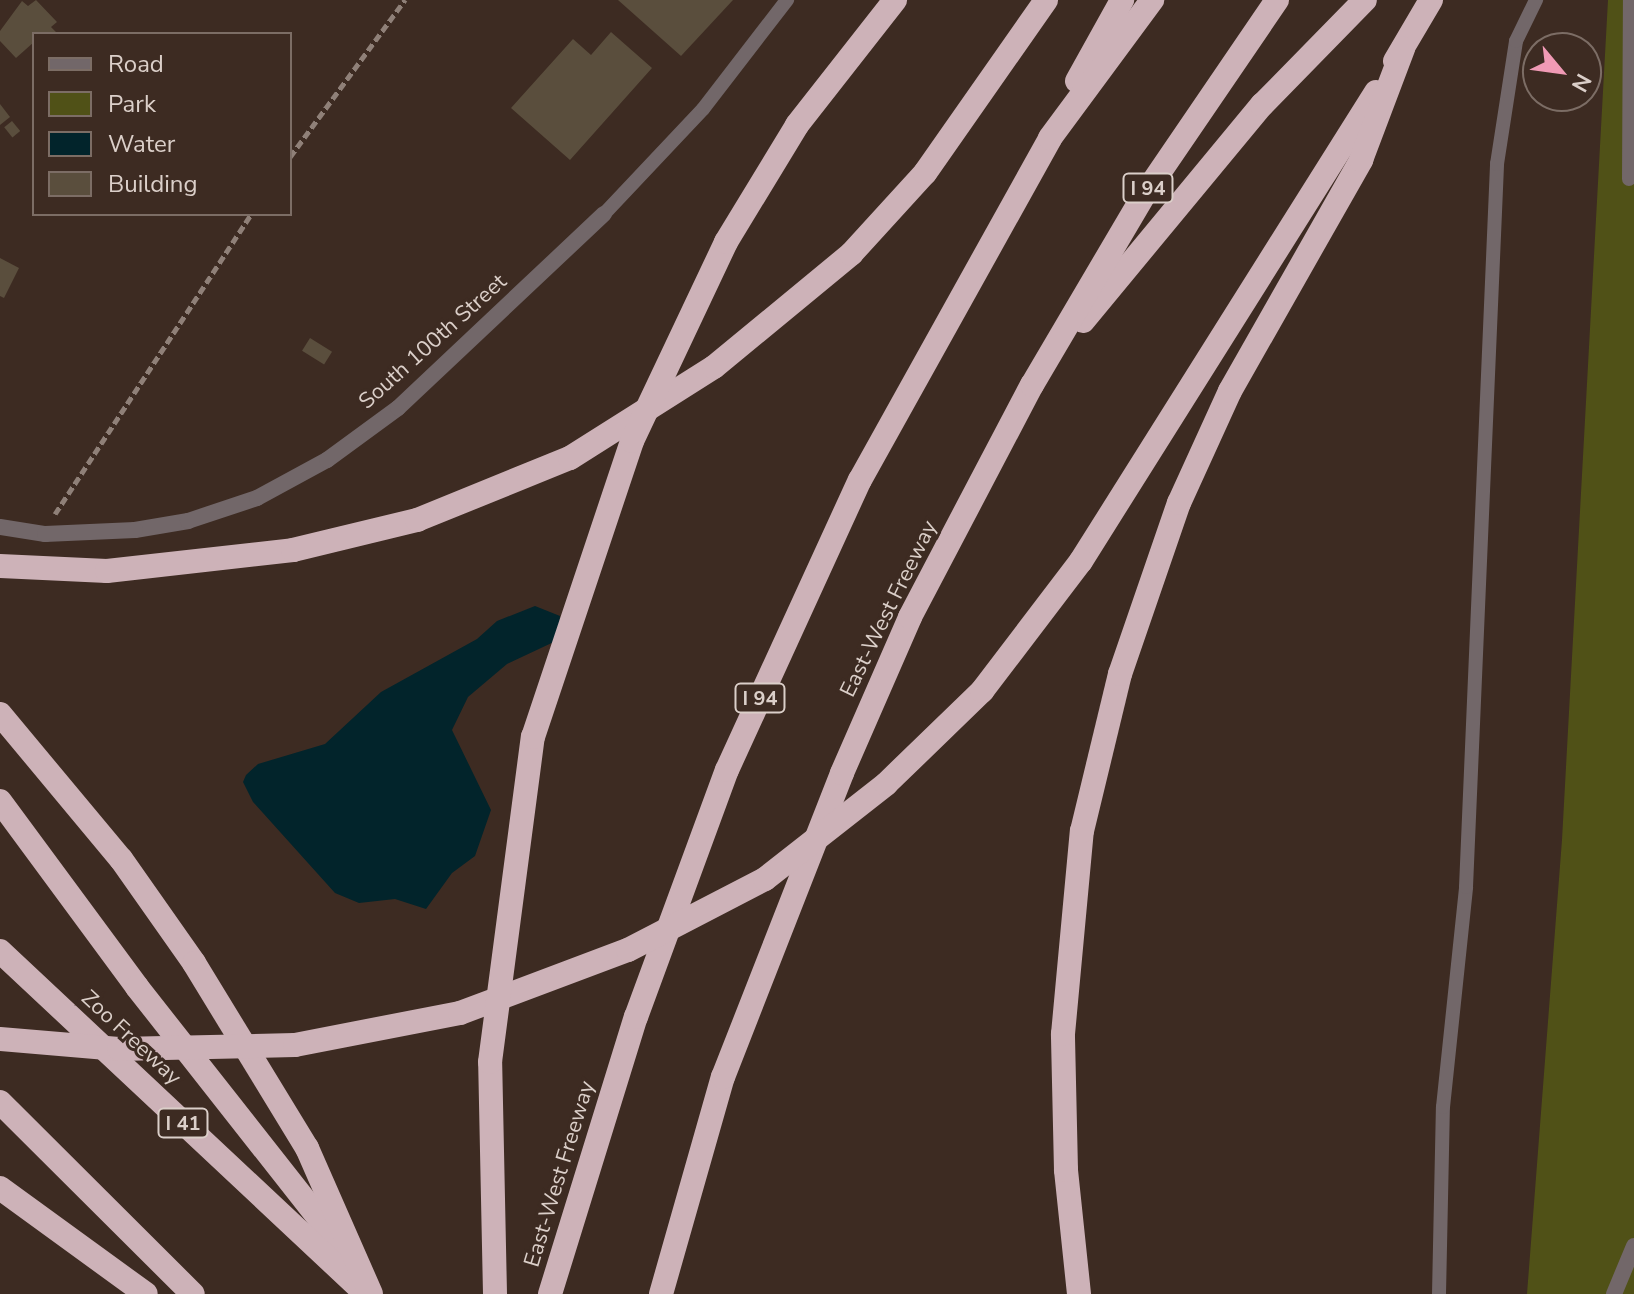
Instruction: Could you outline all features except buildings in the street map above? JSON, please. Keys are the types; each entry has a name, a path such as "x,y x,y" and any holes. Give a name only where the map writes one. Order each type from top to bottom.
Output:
{"highway":[{"path":"495,1294 490,1062 533,737 632,441 726,242 797,125 895,0"},
{"path":"0,566 107,571 293,550 417,520 570,458 714,367 851,254 925,173 1046,0"},
{"path":"1050,138 1122,0"},
{"name":"East-West Freeway","path":"550,1294 636,1017 727,770 860,480 1050,138 1152,0"},
{"name":"East-West Freeway","path":"661,1294 723,1077 842,773 910,617 1032,385 1144,195 1277,0"},
{"path":"1032,385 1262,105 1365,0"},
{"path":"1079,1294 1066,1170 1063,1034 1082,831 1120,674 1179,503 1230,391 1403,49 1431,0"},
{"path":"0,1039 119,1049 295,1045 460,1013 628,950 765,879 886,784 982,691 1081,561 1350,154"},
{"path":"0,714 121,859 194,963 307,1148 370,1294"},
{"path":"0,801 370,1294"},
{"name":"Zoo Freeway","path":"0,951 370,1294"},
{"path":"0,1102 193,1294"},
{"path":"0,1188 146,1294"}],"street":[{"name":"South 100th Street","path":"0,527 45,534 135,530 188,521 257,498 327,460 398,408 604,214"},
{"path":"1614,1294 1634,1246"}],"lane":[{"path":"604,214 703,109 787,0"},
{"path":"1439,1294 1443,1107 1466,887 1497,164 1516,41 1536,0"},
{"path":"1629,179 1630,0"}],"path":[{"path":"292,154 405,0"},
{"path":"52,519 250,216"}],"green space":[{"path":"1608,0 1634,0 1634,1294 1527,1294 1562,840"}],"water":[{"path":"535,606 560,616 558,640 507,664 468,697 452,730 491,810 475,856 452,873 426,909 395,899 359,903 335,893 253,802 243,782 246,775 258,764 325,744 381,692 477,639 497,621"}]}
